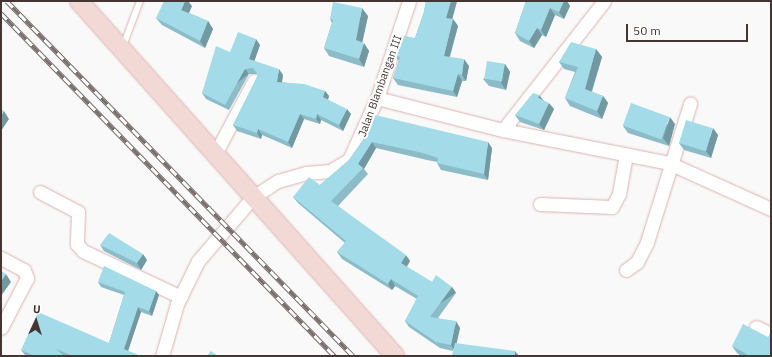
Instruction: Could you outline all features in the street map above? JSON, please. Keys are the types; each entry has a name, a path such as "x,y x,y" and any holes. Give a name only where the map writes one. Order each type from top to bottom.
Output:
{"street":[{"path":"79,1 395,356"},
{"name":"Jalan Blambangan III","path":"162,356 181,296 198,261 254,197 278,182 306,173 330,171 350,160 377,98 409,1"},
{"path":"503,130 604,1"},
{"path":"215,154 254,81"},
{"path":"377,98 503,130 669,163 771,209"},
{"path":"626,270 637,262 647,242 669,163 690,104"},
{"path":"540,204 612,207 619,194 626,155"},
{"path":"40,192 78,212 77,244 83,251 181,296"},
{"path":"1,258 24,270 28,278 1,328"},
{"path":"756,327 771,334"}],"lane":[{"path":"122,49 140,1"}],"building":[{"path":"164,1 185,1 181,10 208,21 200,41 156,18"},
{"path":"426,1 451,1 446,18 453,19 444,56 464,59 462,75 458,74 453,91 393,78 400,57 395,56 400,35 415,38 424,12"},
{"path":"526,1 564,1 559,12 550,8 541,30 537,28 529,41 515,33"},
{"path":"333,2 362,8 356,40 364,43 359,59 324,48 333,20 330,19"},
{"path":"238,32 256,39 249,59 279,69 277,82 304,84 325,91 323,97 347,109 339,125 317,114 316,119 300,114 288,142 258,129 257,133 233,125 258,75 253,68 245,69 225,105 202,93 216,46 230,52"},
{"path":"571,42 596,49 585,89 603,96 597,111 565,98 578,67 559,62"},
{"path":"487,61 505,64 502,82 484,79"},
{"path":"533,93 539,95 538,98 549,103 539,124 515,115"},
{"path":"631,103 670,117 661,140 623,126"},
{"path":"1,109 4,111 1,116"},
{"path":"371,114 488,142 484,174 437,163 438,158 423,153 372,142 358,164 363,168 331,201 406,255 401,263 432,282 436,275 452,287 430,317 456,321 451,345 436,342 405,321 418,296 391,279 388,284 337,252 346,241 293,197 309,177 320,185 349,160 363,140"},
{"path":"686,120 713,128 706,151 679,143"},
{"path":"109,233 143,254 137,263 100,245"},
{"path":"104,266 156,291 149,311 138,307 124,349 140,356 73,356 56,349 64,356 35,356 21,350 38,312 109,343 125,292 98,282"},
{"path":"1,271 6,274 1,281"},
{"path":"743,324 768,337 771,332 771,356 750,356 732,346"},
{"path":"455,343 515,351 514,356 452,356"},
{"path":"211,351 218,356 207,356"}],"railway":[{"path":"7,1 353,356"},
{"path":"1,13 335,356"}]}
